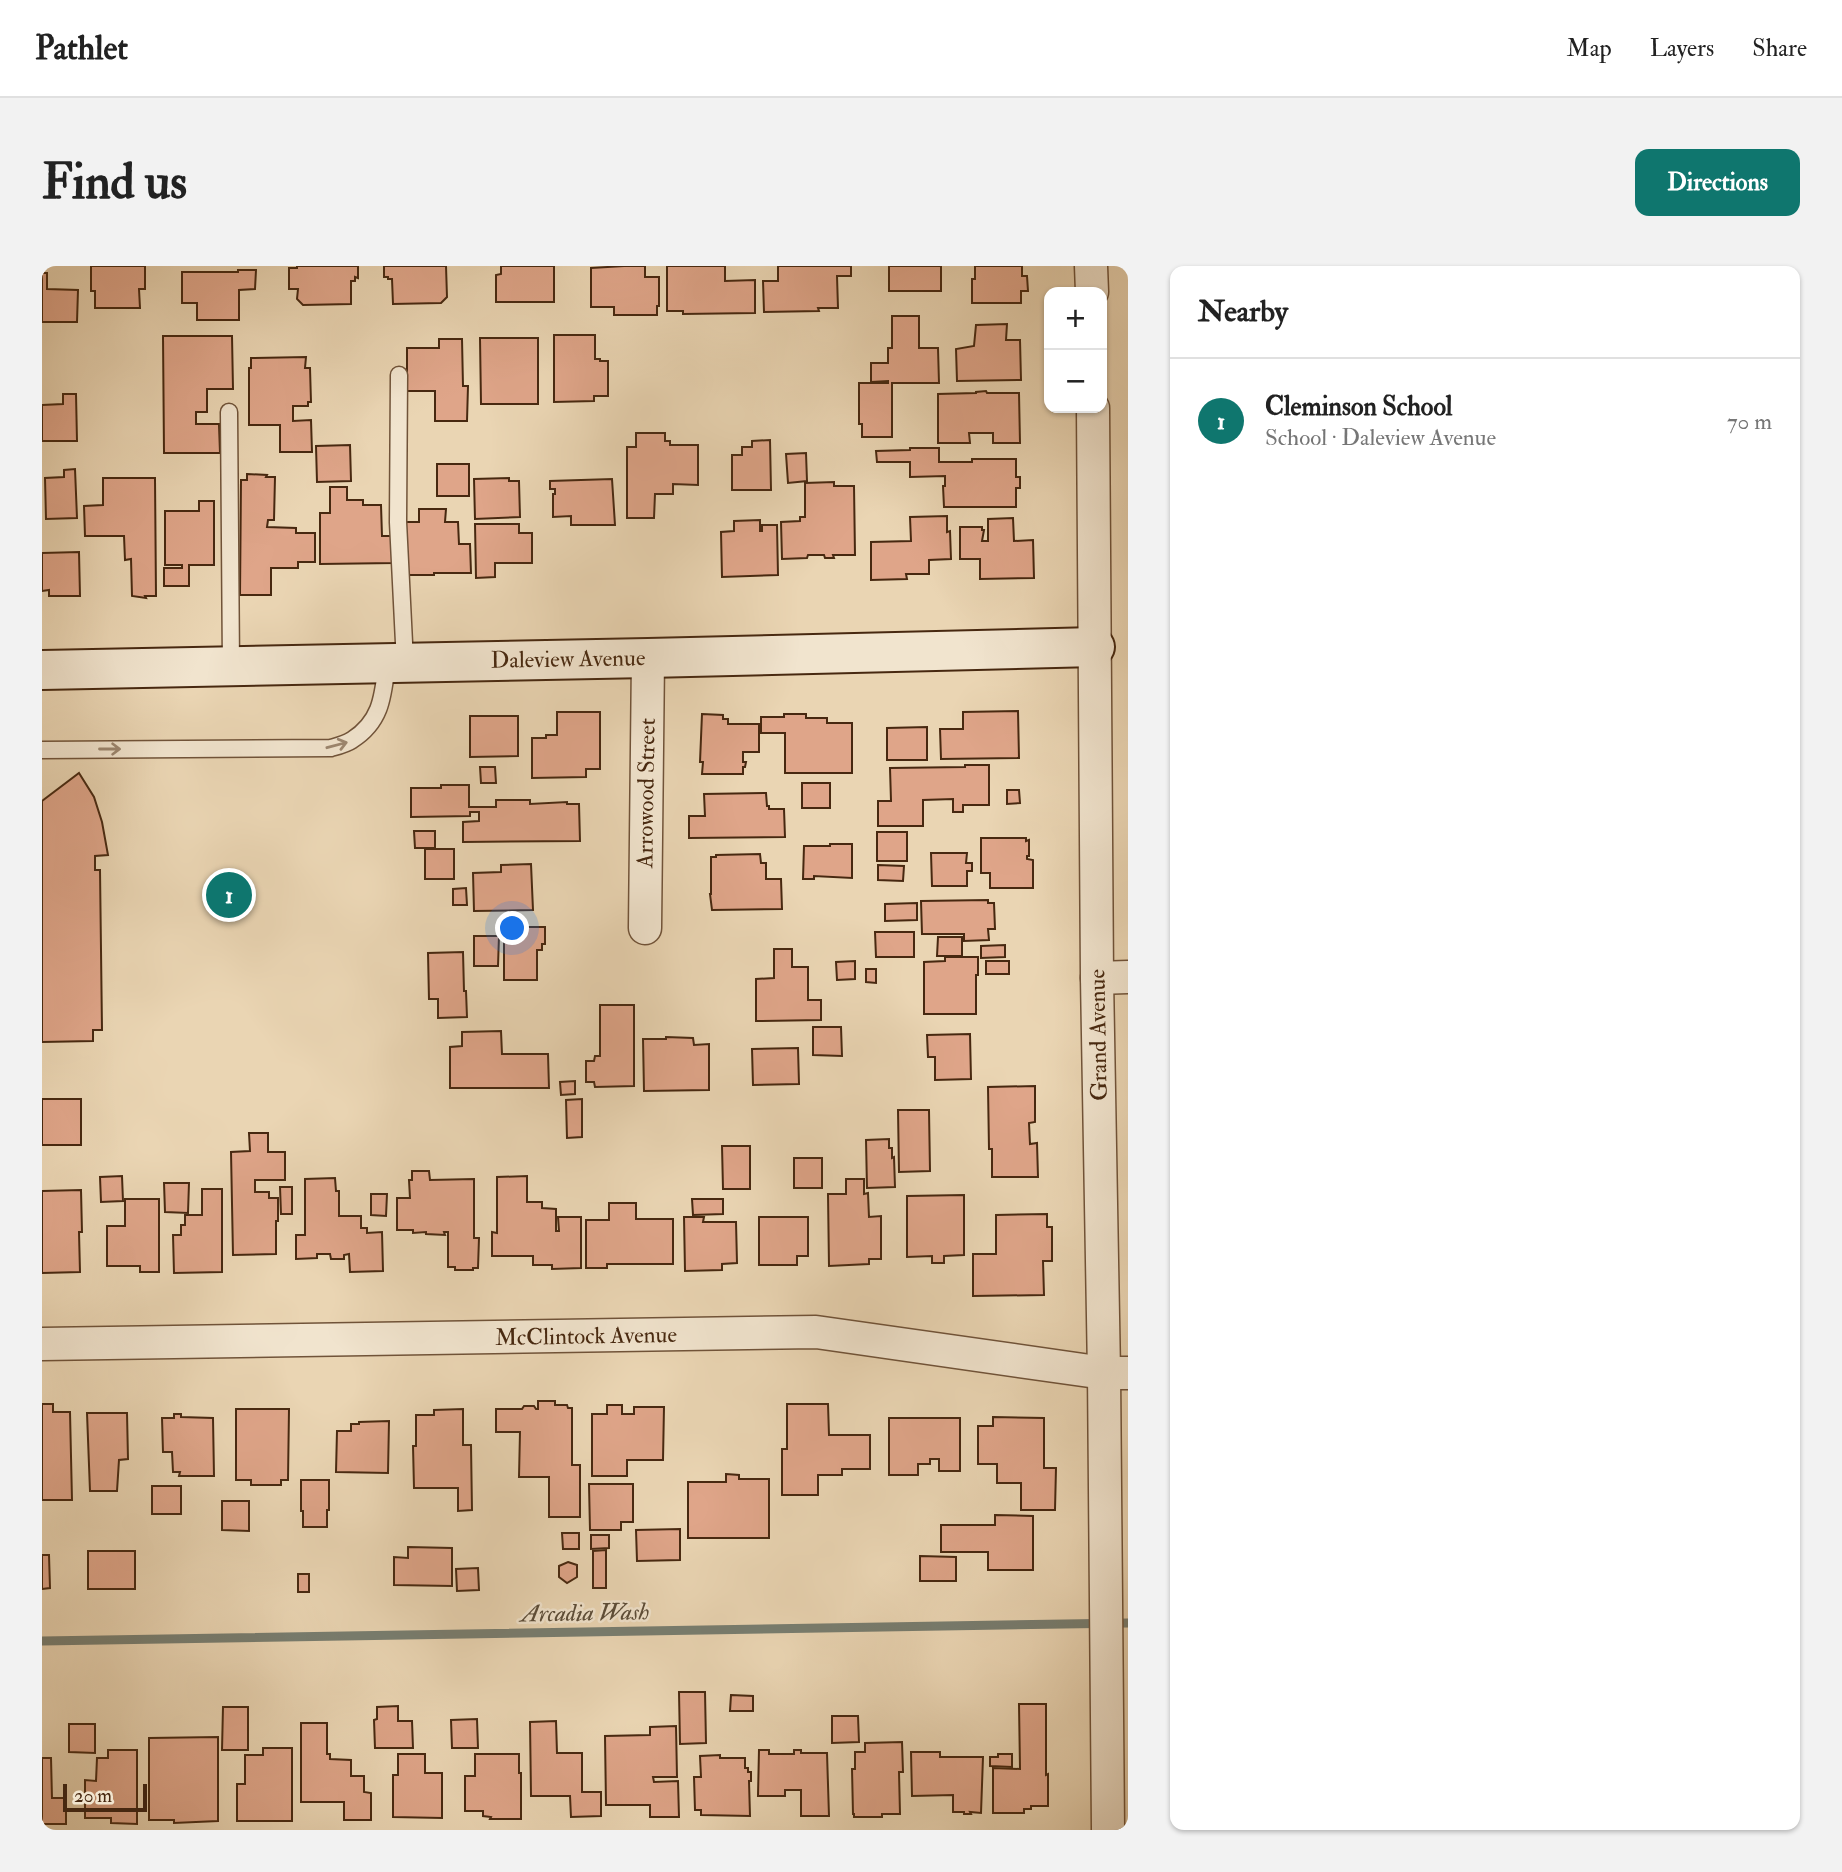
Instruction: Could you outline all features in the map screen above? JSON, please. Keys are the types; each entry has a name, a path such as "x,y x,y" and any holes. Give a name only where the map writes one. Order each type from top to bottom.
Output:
{"street":[{"path":"1091,266 1092,287"},
{"name":"Grand Avenue","path":"1093,413 1097,978 1116,1373 1105,1655 1108,1830"},
{"name":"Daleview Avenue","path":"42,670 1095,647"},
{"name":"Arrowood Street","path":"645,928 648,658"},
{"path":"1097,978 1128,977"},
{"name":"McClintock Avenue","path":"42,1344 816,1332 1116,1373"}],"lane":[{"path":"42,750 331,748 352,741 375,719 396,663 399,376"},
{"path":"229,412 231,666"}],"building":[{"path":"91,266 145,266 145,289 139,289 140,308 95,308 95,291 91,291"},
{"path":"358,266 358,278 355,277 355,281 351,281 351,304 303,305 297,299 298,289 289,289 289,268"},
{"path":"384,266 446,266 447,297 441,303 393,304 392,279 384,277"},
{"path":"501,266 554,266 554,302 496,302 496,275 501,274"},
{"path":"645,266 645,277 659,277 657,315 614,315 614,307 591,307 591,268"},
{"path":"667,266 725,266 725,281 755,280 755,313 683,314 683,311 667,311"},
{"path":"778,266 851,266 851,276 837,276 838,308 764,312 763,281 778,281"},
{"path":"889,266 941,266 941,291 889,291"},
{"path":"975,266 1022,266 1022,276 1027,276 1028,291 1021,291 1021,303 972,303"},
{"path":"256,270 255,289 239,290 239,320 197,320 197,303 182,303 182,272"},
{"path":"42,273 47,273 47,289 78,290 77,322 42,322"},
{"path":"892,316 919,316 919,348 938,348 939,383 892,383 892,437 862,437 862,424 859,424 859,383 888,383 871,382 871,363 888,363 888,348 892,348"},
{"path":"1007,324 1006,340 1020,340 1021,380 957,381 956,349 974,346 976,325"},
{"path":"554,335 595,335 595,359 608,361 608,396 594,396 594,401 554,402"},
{"path":"163,336 232,336 233,389 207,389 207,412 196,412 196,424 219,424 220,453 164,453"},
{"path":"480,338 538,338 538,404 481,404"},
{"path":"439,339 462,339 463,386 468,386 467,421 435,421 435,391 407,391 407,348 439,348"},
{"path":"306,357 305,368 310,368 311,402 308,402 308,406 293,406 293,421 311,420 312,452 280,452 280,425 249,425 251,358"},
{"path":"986,391 1019,393 1020,443 993,443 993,433 969,433 970,443 938,443 938,394"},
{"path":"63,394 76,394 77,441 42,441 42,405 63,404"},
{"path":"636,433 665,433 665,441 670,441 670,445 698,445 698,485 673,484 673,494 655,494 654,518 627,518 627,447 636,447"},
{"path":"770,440 771,490 732,490 732,455 742,455 742,447 752,447 752,441"},
{"path":"350,445 351,481 317,482 316,446"},
{"path":"939,448 939,462 1016,459 1016,477 1020,477 1020,488 1016,488 1016,507 944,507 945,476 910,477 910,462 877,462 876,451"},
{"path":"806,453 807,481 788,483 786,454"},
{"path":"437,464 469,464 469,496 437,496"},
{"path":"75,469 77,518 46,519 45,478 64,477 64,470"},
{"path":"247,474 275,477 274,520 268,520 267,527 296,528 296,533 315,533 315,562 298,562 298,568 271,568 271,595 240,595 241,480 247,480"},
{"path":"103,478 155,478 156,596 132,596 131,559 125,560 124,536 85,536 84,506 103,505"},
{"path":"509,478 509,481 519,481 520,517 475,519 474,479"},
{"path":"612,479 615,525 571,525 571,516 553,517 555,489 550,489 550,481"},
{"path":"834,482 834,486 854,486 855,555 833,555 834,558 825,558 824,555 808,555 807,558 782,559 781,522 800,521 800,517 805,517 805,483"},
{"path":"330,487 347,487 347,500 363,500 363,505 381,505 382,536 394,536 395,563 320,564 320,513 330,513"},
{"path":"199,501 214,501 214,565 189,565 189,586 164,586 164,568 182,568 182,565 165,565 165,511 199,511"},
{"path":"419,509 446,509 445,522 458,522 459,544 470,544 471,573 405,575 405,522 419,522"},
{"path":"947,516 951,559 929,560 929,574 906,574 907,579 871,580 871,542 911,541 910,517"},
{"path":"1013,518 1014,541 1033,540 1034,578 980,579 980,559 960,559 960,527 982,527 982,541 988,541 988,519"},
{"path":"760,520 760,531 762,525 777,525 778,575 722,577 721,532 734,531 734,521"},
{"path":"475,524 519,524 519,533 532,533 532,563 495,563 495,577 476,578"},
{"path":"79,552 80,596 49,596 49,590 42,591 42,553"},
{"path":"1018,711 1019,758 941,759 940,729 963,729 963,712"},
{"path":"557,712 600,712 600,769 586,769 586,777 532,778 532,738 557,735"},
{"path":"702,714 723,715 723,719 728,719 728,724 759,724 759,752 743,752 743,762 746,762 743,774 702,774"},
{"path":"784,714 827,718 827,723 852,723 852,773 785,773 785,733 761,733 761,717 784,717"},
{"path":"470,716 518,716 518,756 470,757"},
{"path":"927,727 927,760 887,760 887,728"},
{"path":"989,765 989,805 963,805 963,812 953,812 953,799 923,800 923,826 878,826 878,801 891,801 890,768"},
{"path":"480,767 495,767 496,783 481,783"},
{"path":"79,773 94,797 108,855 95,856 95,870 100,870 102,1030 93,1030 93,1041 42,1042 42,801"},
{"path":"802,783 830,783 830,808 802,808"},
{"path":"441,785 469,785 469,807 496,807 496,800 530,800 530,804 579,804 580,841 463,842 463,822 479,821 479,812 470,812 470,816 411,817 411,788 441,788"},
{"path":"1007,790 1019,790 1020,803 1007,804"},
{"path":"766,793 769,809 784,809 785,837 689,838 689,816 705,816 704,794"},
{"path":"414,831 435,831 435,848 415,848"},
{"path":"877,832 907,832 907,861 877,861"},
{"path":"981,838 1029,840 1027,859 1033,860 1033,888 990,888 990,873 981,873"},
{"path":"852,844 852,878 814,876 814,879 803,879 804,846"},
{"path":"425,849 454,849 454,879 425,879"},
{"path":"931,853 967,853 966,863 972,863 972,871 967,871 967,886 932,886"},
{"path":"760,854 761,863 766,863 766,879 781,879 782,909 712,910 711,857"},
{"path":"531,864 533,910 474,911 473,873 501,872 501,865"},
{"path":"878,865 904,866 903,881 878,880"},
{"path":"466,888 467,905 453,905 453,889"},
{"path":"988,900 988,903 994,903 995,929 988,929 989,940 964,941 964,934 922,934 921,901"},
{"path":"917,903 917,920 885,921 885,904"},
{"path":"504,927 545,927 545,944 542,944 542,950 537,950 537,980 504,980"},
{"path":"875,932 914,932 914,957 876,957"},
{"path":"474,936 499,936 498,966 474,966"},
{"path":"938,937 962,937 962,956 937,956"},
{"path":"1005,945 1005,957 981,958 981,946"},
{"path":"774,949 792,949 792,967 808,967 808,1000 821,1000 821,1020 756,1021 756,979 774,978"},
{"path":"463,952 467,1017 438,1018 438,999 429,999 428,953"},
{"path":"945,957 978,957 976,1014 924,1014 924,962 945,961"},
{"path":"855,961 855,979 837,980 836,962"},
{"path":"986,961 1009,961 1009,974 986,974"},
{"path":"866,969 876,969 876,983 866,982"},
{"path":"600,1005 634,1005 634,1086 595,1087 594,1082 586,1082 586,1061 594,1061 595,1056 600,1056"},
{"path":"813,1027 841,1027 842,1056 813,1055"},
{"path":"501,1031 502,1054 548,1054 549,1088 450,1088 450,1047 462,1046 462,1032"},
{"path":"970,1034 971,1079 935,1080 935,1057 928,1057 927,1035"},
{"path":"693,1038 694,1045 709,1044 709,1090 644,1091 643,1039"},
{"path":"798,1048 799,1084 753,1085 752,1049"},
{"path":"575,1081 575,1094 561,1095 560,1082"},
{"path":"1035,1086 1035,1122 1029,1123 1030,1144 1037,1143 1038,1177 992,1177 988,1087"},
{"path":"42,1099 81,1099 81,1145 42,1145"},
{"path":"582,1099 582,1137 567,1138 566,1100"},
{"path":"898,1110 929,1110 930,1171 899,1172"},
{"path":"249,1133 268,1133 268,1152 285,1152 285,1180 255,1180 255,1192 269,1192 269,1198 278,1198 276,1254 233,1255 231,1152 250,1151"},
{"path":"889,1139 889,1148 892,1148 892,1158 894,1157 895,1187 867,1188 866,1140"},
{"path":"722,1146 750,1146 750,1189 723,1189"},
{"path":"794,1158 822,1158 822,1188 794,1188"},
{"path":"412,1171 429,1171 430,1180 474,1179 474,1238 479,1238 478,1268 455,1270 455,1267 448,1267 448,1232 444,1232 445,1235 397,1230 397,1198 410,1198 409,1180 412,1180"},
{"path":"122,1176 123,1201 101,1202 100,1177"},
{"path":"527,1176 527,1202 542,1202 542,1208 556,1209 556,1231 559,1231 558,1217 581,1217 581,1268 552,1269 552,1265 533,1265 533,1256 492,1256 492,1232 497,1233 497,1177"},
{"path":"335,1178 336,1191 339,1191 339,1216 361,1216 361,1228 367,1228 367,1233 382,1232 383,1271 350,1272 349,1254 344,1255 344,1259 331,1259 330,1254 317,1254 317,1258 296,1259 296,1235 305,1235 305,1179"},
{"path":"846,1179 864,1179 864,1194 868,1193 869,1217 881,1216 881,1259 869,1259 869,1264 829,1266 828,1194 846,1194"},
{"path":"164,1183 189,1183 188,1213 165,1212"},
{"path":"280,1187 292,1187 292,1214 281,1214"},
{"path":"202,1189 222,1189 222,1272 174,1273 173,1235 181,1235 185,1215 202,1215"},
{"path":"81,1190 80,1272 42,1273 42,1191"},
{"path":"371,1194 387,1194 386,1216 371,1215"},
{"path":"964,1195 964,1255 944,1256 944,1263 932,1263 932,1256 907,1257 907,1196"},
{"path":"125,1199 159,1199 159,1272 140,1272 140,1266 107,1266 107,1226 125,1226"},
{"path":"692,1199 723,1199 723,1214 693,1215"},
{"path":"609,1203 636,1203 636,1219 673,1219 673,1264 607,1264 607,1268 586,1268 586,1220 609,1220"},
{"path":"1047,1214 1047,1227 1052,1227 1052,1261 1043,1261 1044,1295 973,1296 973,1254 996,1254 996,1215"},
{"path":"684,1217 704,1217 703,1222 736,1222 737,1263 722,1264 722,1270 685,1271"},
{"path":"759,1217 808,1217 808,1256 797,1256 797,1265 759,1265"},
{"path":"538,1401 555,1401 555,1405 572,1408 572,1465 580,1465 580,1517 549,1517 549,1477 519,1477 520,1432 496,1432 496,1409 534,1406 538,1409"},
{"path":"42,1404 53,1404 53,1412 70,1412 72,1500 42,1500"},
{"path":"787,1404 828,1404 829,1435 870,1435 870,1469 842,1469 842,1475 818,1475 818,1495 782,1495 782,1449 787,1449"},
{"path":"607,1405 622,1405 622,1414 634,1414 634,1407 664,1407 663,1460 627,1460 627,1476 592,1476 592,1414 607,1414"},
{"path":"236,1409 289,1409 288,1480 281,1480 281,1485 251,1485 251,1480 236,1480"},
{"path":"463,1409 463,1445 471,1445 472,1510 458,1511 458,1488 414,1488 413,1446 416,1446 416,1415 434,1415 434,1410"},
{"path":"87,1413 127,1413 128,1459 119,1460 117,1491 90,1491"},
{"path":"174,1414 181,1414 181,1417 213,1418 214,1476 179,1476 180,1472 173,1472 172,1452 163,1452 162,1418 174,1418"},
{"path":"993,1417 1044,1418 1044,1468 1056,1468 1055,1510 1021,1510 1021,1483 997,1483 997,1464 978,1464 978,1426 993,1426"},
{"path":"889,1418 960,1418 960,1471 939,1471 939,1459 930,1459 930,1464 918,1464 918,1475 889,1475"},
{"path":"389,1421 388,1473 336,1472 337,1431 351,1431 351,1424 359,1422"},
{"path":"726,1474 739,1475 739,1479 769,1479 769,1538 688,1538 688,1482 726,1482"},
{"path":"301,1480 329,1480 327,1527 303,1527"},
{"path":"589,1484 633,1484 633,1522 621,1522 621,1530 590,1530"},
{"path":"152,1486 181,1486 181,1514 152,1514"},
{"path":"222,1501 249,1501 249,1531 222,1530"},
{"path":"995,1515 1033,1516 1033,1570 988,1570 988,1552 941,1552 941,1525 995,1525"},
{"path":"680,1529 680,1560 637,1561 636,1530"},
{"path":"562,1533 579,1533 579,1549 563,1549"},
{"path":"591,1535 609,1535 609,1548 591,1549"},
{"path":"408,1547 452,1548 452,1586 394,1585 394,1557 408,1558"},
{"path":"606,1550 606,1588 593,1588 593,1551"},
{"path":"88,1551 135,1551 135,1589 88,1589"},
{"path":"42,1555 49,1555 50,1588 42,1589"},
{"path":"920,1556 956,1557 956,1581 920,1581"},
{"path":"568,1562 577,1565 577,1577 567,1583 559,1577 559,1566"},
{"path":"478,1568 479,1590 457,1591 456,1569"},
{"path":"298,1574 309,1574 309,1592 298,1592"},
{"path":"679,1692 705,1692 706,1743 680,1744"},
{"path":"731,1695 753,1696 753,1711 730,1711"},
{"path":"1019,1704 1046,1704 1048,1806 1031,1806 1031,1809 1024,1809 1024,1813 993,1813 993,1768 1020,1769"},
{"path":"398,1706 398,1721 412,1721 413,1748 375,1748 374,1720 377,1719 377,1707"},
{"path":"223,1707 248,1707 248,1750 222,1750"},
{"path":"832,1716 858,1716 859,1742 832,1743"},
{"path":"477,1719 478,1748 452,1748 451,1720"},
{"path":"556,1721 557,1753 582,1753 582,1792 601,1792 601,1816 571,1817 570,1796 531,1796 530,1722"},
{"path":"301,1723 327,1723 327,1754 330,1754 330,1759 351,1760 351,1776 364,1776 364,1792 371,1793 371,1820 344,1820 344,1802 301,1802"},
{"path":"69,1724 95,1724 95,1753 69,1752"},
{"path":"676,1726 677,1777 653,1777 654,1782 678,1781 679,1817 650,1817 650,1805 606,1805 605,1736 650,1735 650,1727"},
{"path":"218,1737 218,1821 174,1823 174,1820 149,1820 149,1738"},
{"path":"902,1742 903,1772 899,1772 900,1814 854,1817 852,1769 855,1769 855,1752 865,1752 865,1743"},
{"path":"263,1748 292,1748 292,1821 237,1821 237,1784 245,1784 245,1755 263,1755"},
{"path":"108,1750 137,1750 137,1824 111,1823 111,1818 85,1818 85,1780 96,1781 97,1758 108,1758"},
{"path":"759,1750 769,1750 769,1754 794,1754 794,1750 801,1750 801,1753 827,1753 829,1816 801,1816 801,1790 785,1790 785,1796 758,1796"},
{"path":"911,1752 940,1752 940,1757 983,1757 981,1813 953,1812 953,1795 912,1796"},
{"path":"398,1754 425,1754 425,1773 442,1773 442,1818 393,1817 393,1775 398,1775"},
{"path":"475,1754 519,1754 521,1819 490,1819 491,1817 483,1816 483,1811 465,1811 465,1776 475,1776"},
{"path":"998,1754 1012,1754 1012,1767 990,1766 990,1757 998,1757"},
{"path":"720,1755 720,1758 745,1758 745,1768 751,1772 750,1816 701,1815 701,1810 695,1810 694,1777 701,1777 700,1756"},
{"path":"42,1758 51,1758 52,1798 66,1798 66,1824 42,1824"}],"waterway":[{"name":"Arcadia Wash","path":"42,1641 1128,1623"}],"place":[{"name":"Cleminson School","path":"229,895"}]}
